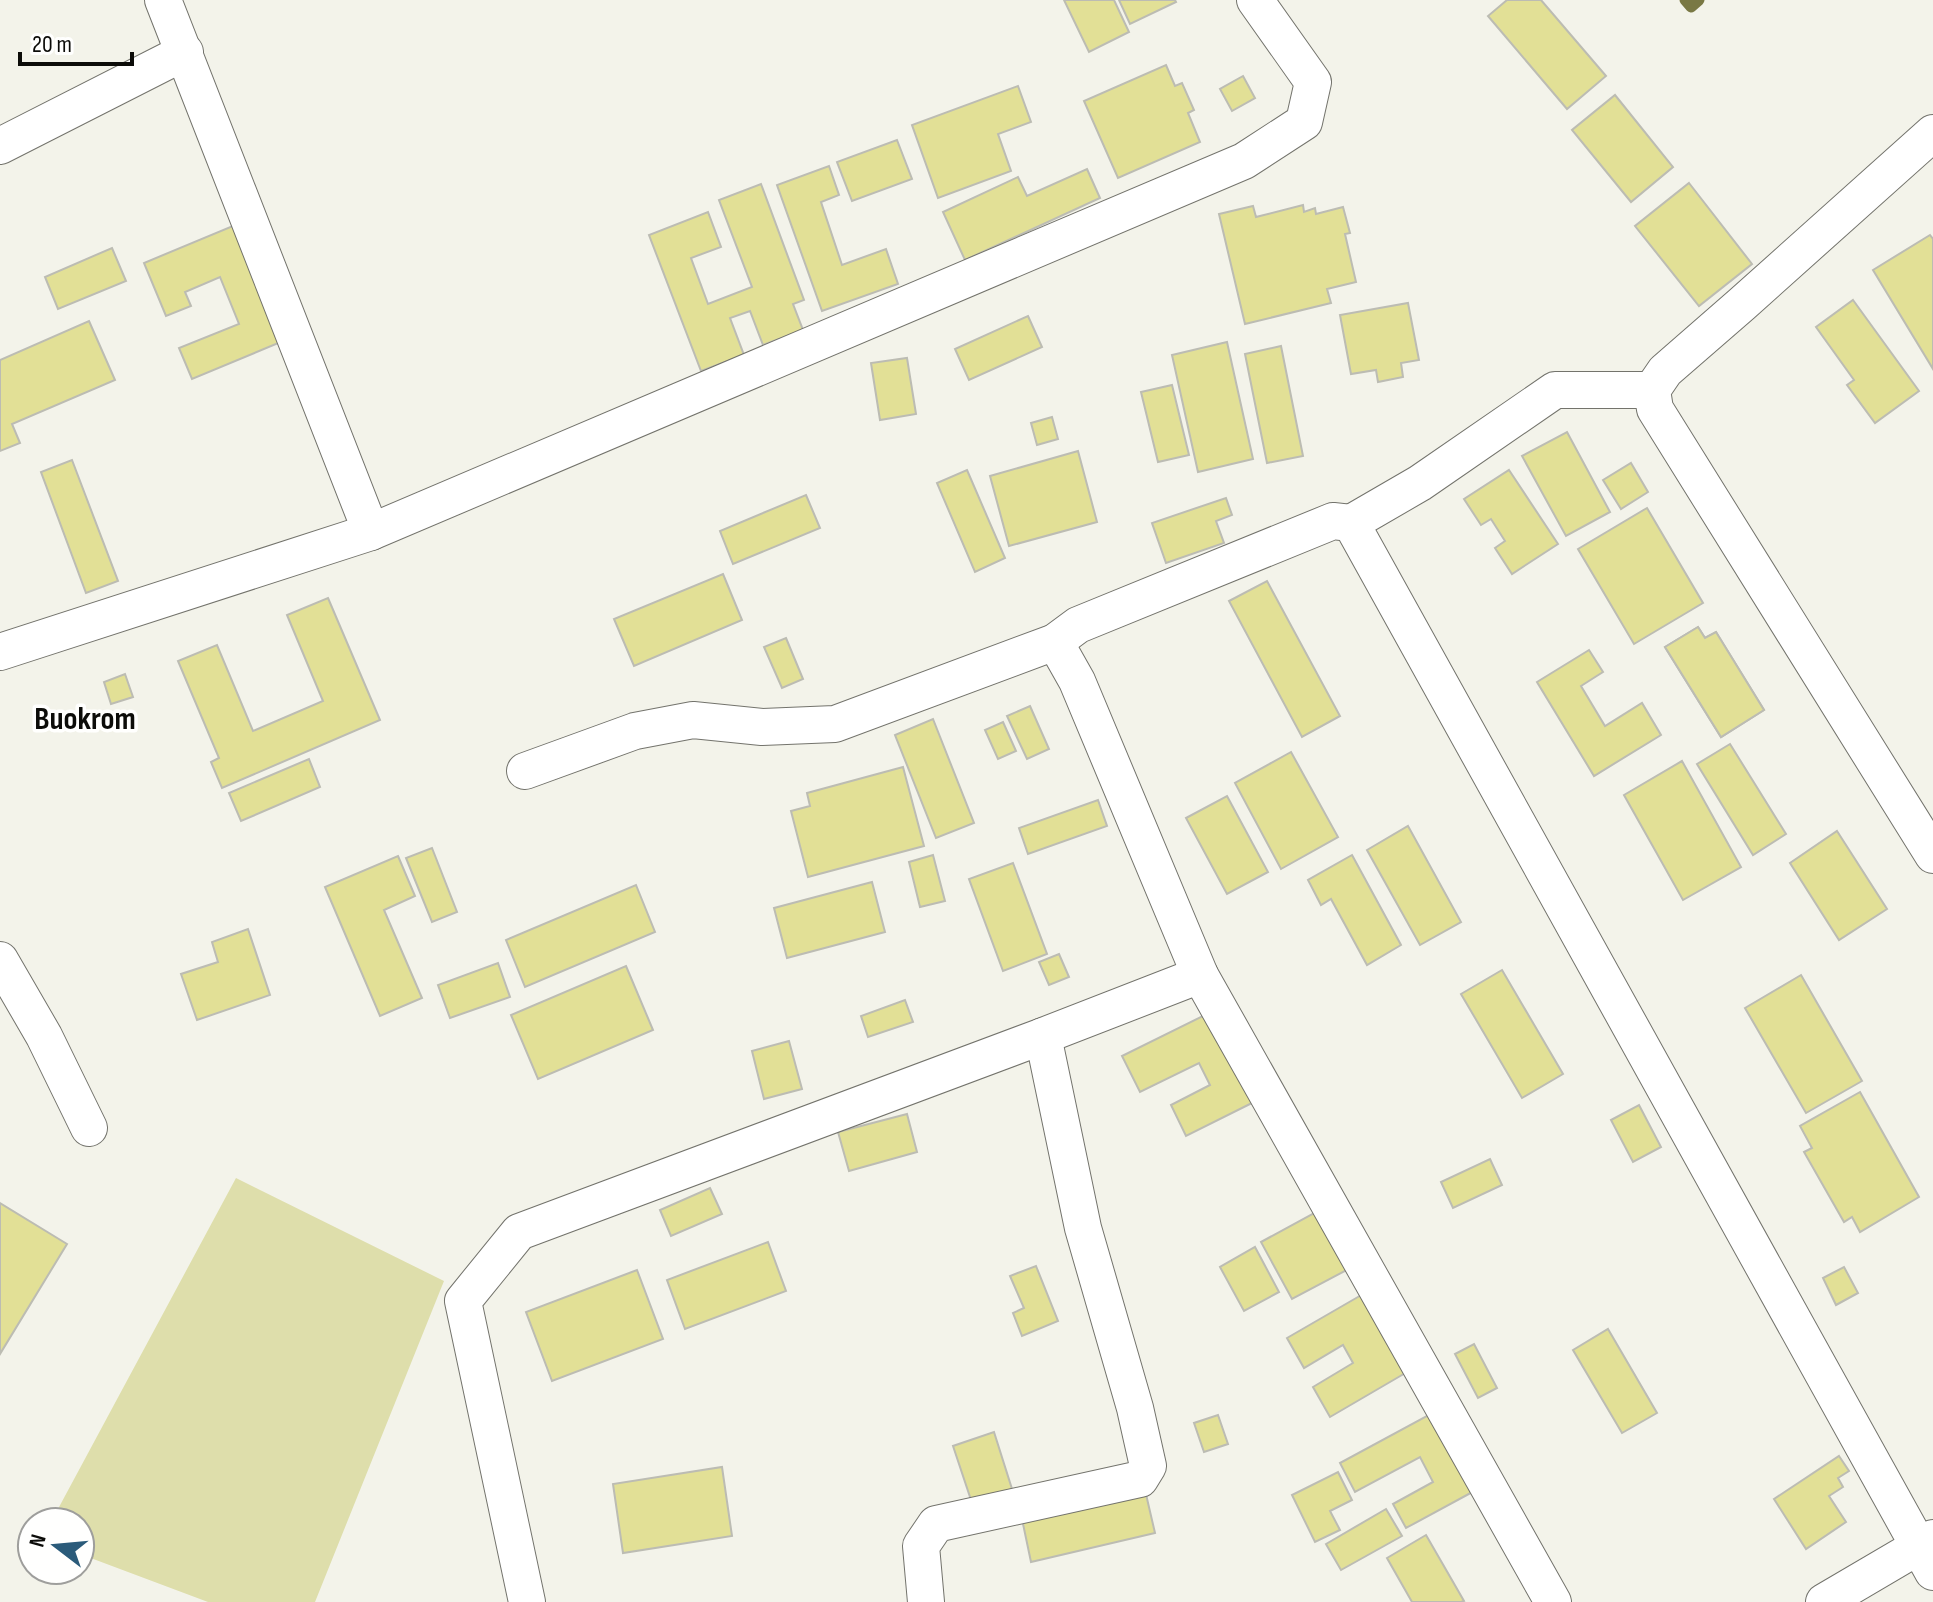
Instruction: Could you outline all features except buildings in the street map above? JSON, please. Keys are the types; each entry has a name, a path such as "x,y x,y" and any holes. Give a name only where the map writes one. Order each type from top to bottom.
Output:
{"street":[{"path":"163,0 371,532"},
{"path":"0,652 371,532 1244,161 1304,122 1313,82 1255,0"},
{"path":"0,146 185,52"},
{"path":"1933,133 1665,371 1652,390 1655,409 1933,855"},
{"path":"525,771 635,731 693,720 762,727 835,724 1055,642 1078,625 1333,521 1351,523 1420,483 1555,390 1652,390"},
{"path":"1351,523 1928,1552 1824,1602"},
{"path":"1055,642 1077,681 1200,975 1553,1602"},
{"path":"0,960 44,1036 89,1128"},
{"path":"527,1602 463,1301 519,1232 1200,975"},
{"path":"926,1602 921,1546 936,1524 1140,1479 1148,1466 1135,1408 1083,1228 1043,1036"}],"green space":[{"path":"236,1178 444,1281 315,1602 208,1602 96,1560 96,1506 60,1506"}],"waterway":[{"path":"1685,0 1691,7 1699,0"}],"district":[{"name":"Buokrom","path":"85,719"}]}
